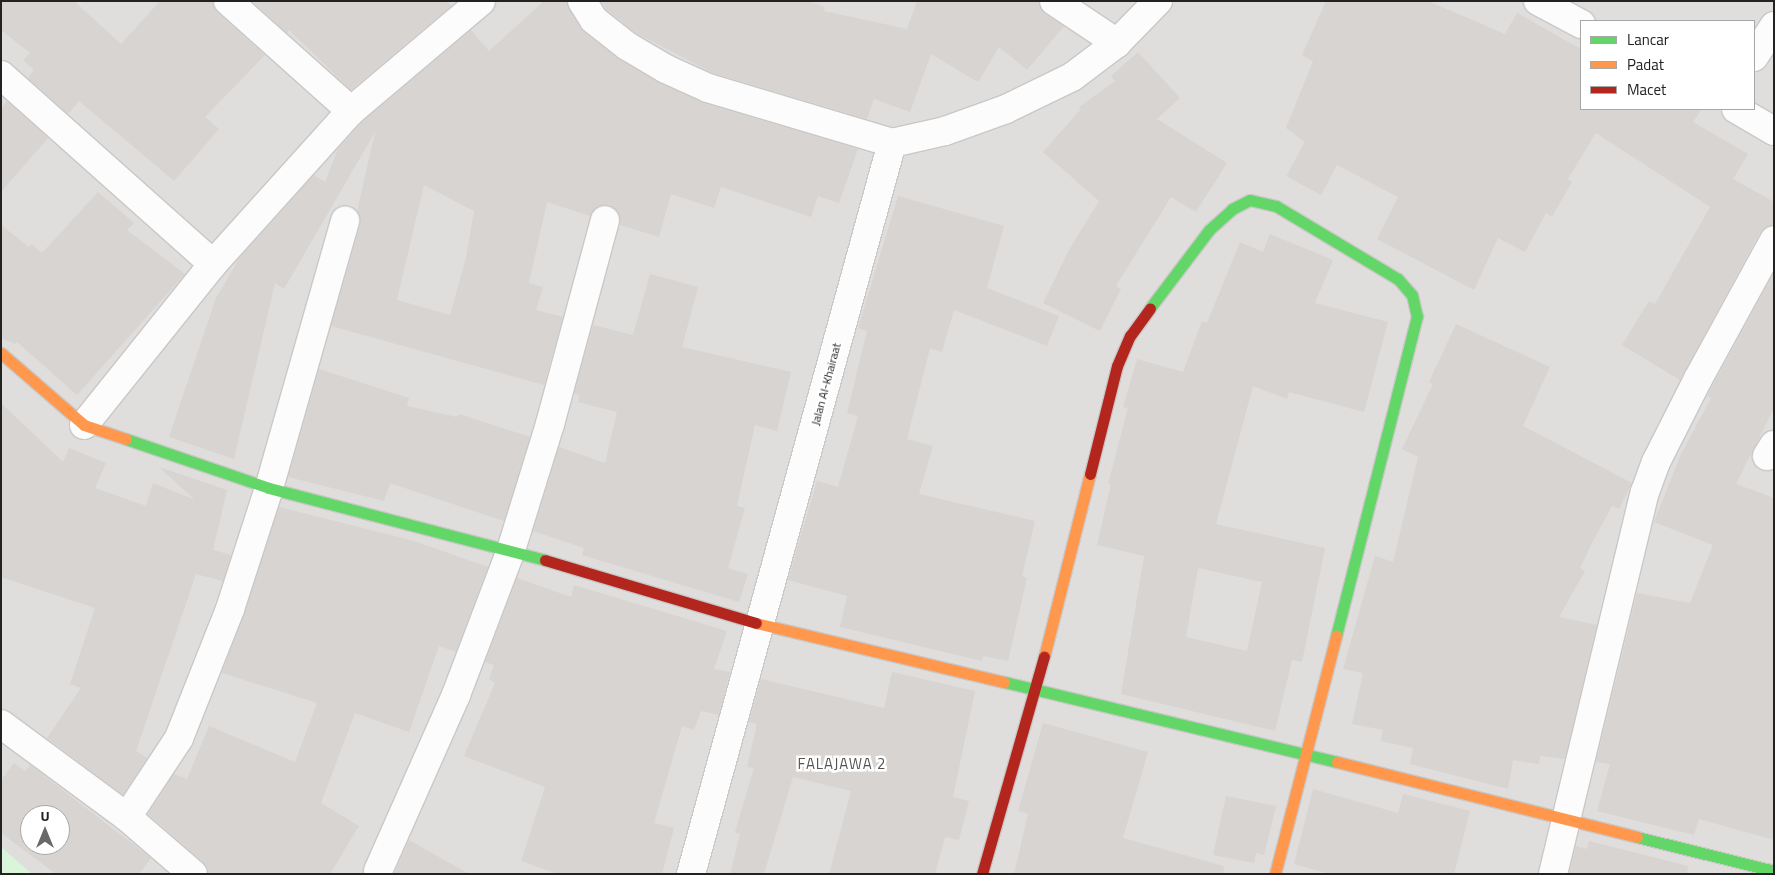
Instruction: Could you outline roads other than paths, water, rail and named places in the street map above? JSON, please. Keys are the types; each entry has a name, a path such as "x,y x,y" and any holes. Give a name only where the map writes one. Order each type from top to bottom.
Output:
{"street":[{"path":"228,1 351,111"},
{"path":"84,425 214,264 351,111 481,1"},
{"path":"582,1 594,20 627,46 666,69 708,88 892,143 945,131 1006,109 1072,77 1117,43 1158,1"},
{"path":"1054,1 1117,43"},
{"path":"1538,1 1580,23"},
{"path":"1755,55 1774,26"},
{"path":"1,75 214,264"},
{"path":"1738,110 1774,131"},
{"name":"Jalan Al-Khairaat","path":"691,874 892,143"},
{"path":"982,874 1036,691 1117,366 1130,336 1209,230 1232,209 1250,200 1276,206 1398,279 1412,295 1417,316 1274,874"},
{"path":"378,871 456,695 511,550 552,416 605,220"},
{"path":"127,817 179,738 230,609 269,488 345,221"},
{"path":"1553,874 1568,821 1591,706 1645,492 1686,404 1774,240"},
{"path":"4,361 84,425 269,488 511,550 760,624 1305,754 1774,872"},
{"path":"1,724 127,817 193,874"}],"district":[{"name":"FALAJAWA 2","path":"842,764"}]}
